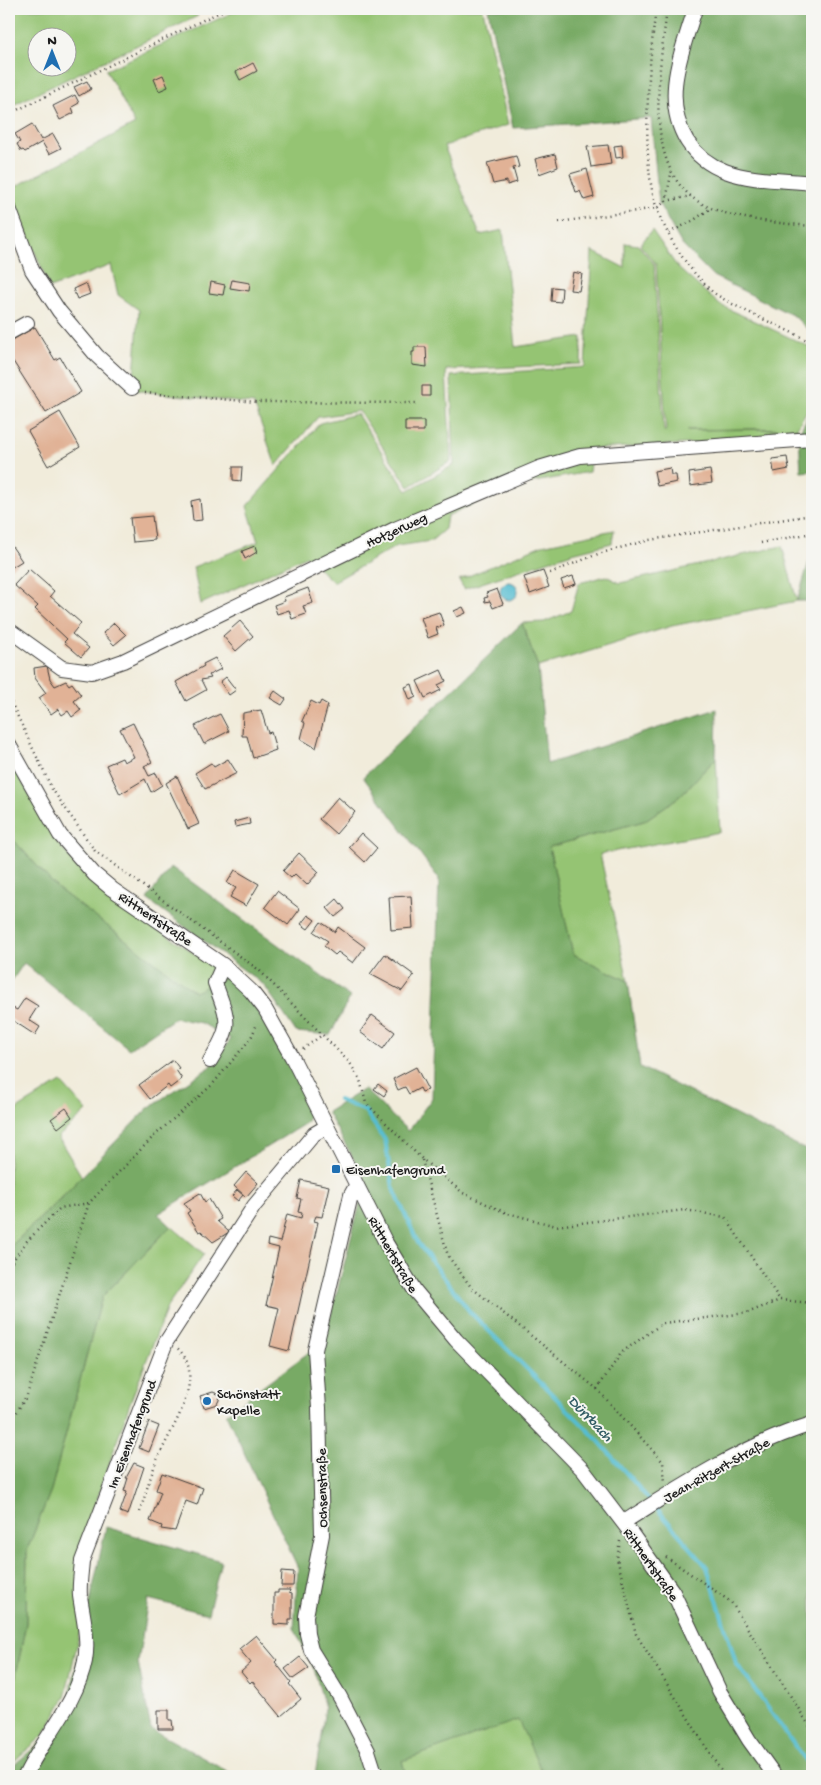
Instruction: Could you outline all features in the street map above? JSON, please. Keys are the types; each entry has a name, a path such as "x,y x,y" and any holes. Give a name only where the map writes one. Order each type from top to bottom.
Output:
{"street":[{"path":"695,9 674,81 676,117 693,150 708,163 726,171 812,183"},
{"path":"9,208 32,270 59,310 97,356 132,388"},
{"path":"9,333 27,323"},
{"name":"Hotzerweg","path":"9,630 62,668 92,672 123,662 395,529 539,468 580,456 812,439"},
{"name":"Rittnertstraße","path":"9,745 60,834 94,874 112,889 223,965 251,991 265,1009 292,1057 356,1186 402,1272 434,1315 583,1470 624,1522 673,1592 720,1692 749,1740 775,1776"},
{"path":"210,1061 226,1035 227,1015 215,983 223,965"},
{"name":"Im Eisenhafengrund","path":"25,1776 35,1755 76,1690 85,1660 86,1631 80,1594 82,1561 166,1342 254,1206 314,1134 326,1127"},
{"name":"Ochsenstraße","path":"356,1186 352,1195 315,1350 319,1408 322,1535 306,1616 306,1634 311,1650 340,1697 368,1751 376,1776"},
{"name":"Jean-Ritzert-Straße","path":"624,1522 752,1447 783,1433 812,1424"}],"path":[{"path":"9,114 226,9"},
{"path":"656,9 648,119 650,166 657,208 687,265 716,295 812,343"},
{"path":"666,201 671,173"},
{"path":"559,222 657,208 666,201 691,196"},
{"path":"669,233 694,220 711,208"},
{"path":"132,388 145,393 257,402 416,403"},
{"path":"550,573 598,554 650,540 812,515"},
{"path":"761,543 812,533"},
{"path":"9,698 52,789 95,851 260,970 350,1063 360,1080 366,1103 422,1159 463,1193 504,1212 556,1226 684,1210 726,1217 780,1300"},
{"path":"9,1425 27,1395 89,1203 154,1136 212,1085 251,1038 265,1009"},
{"path":"292,1057 322,1035"},
{"path":"422,1159 448,1256 471,1287 597,1389 663,1462 666,1496"},
{"path":"9,1266 28,1241 60,1208 89,1203"},
{"path":"597,1389 622,1352 663,1323 748,1313 780,1300 812,1303"},
{"path":"140,1512 157,1461 182,1412 190,1369 186,1355 166,1342"},
{"path":"624,1522 617,1558 636,1634 724,1776"},
{"path":"698,1580 731,1602 812,1730"}],"green space":[{"path":"17,9 194,9 198,16 78,74 78,28 28,28 28,78 69,78 9,107 9,14"},
{"path":"240,9 483,9 508,125 444,146 480,235 503,230 515,347 582,337 581,364 446,370 451,461 409,487 359,411 318,417 276,466 254,404 133,390 139,310 118,295 111,265 50,288 9,190 135,124 106,70"},
{"path":"488,9 812,9 812,334 794,316 713,276 682,245 659,204 651,118 513,128"},
{"path":"652,230 678,268 720,305 812,348 812,401 797,428 687,430 798,429 797,438 592,449 589,472 512,486 447,516 445,529 431,541 397,546 333,582 306,556 201,604 193,567 258,542 247,506 320,423 357,414 407,491 454,465 451,376 585,367 592,251 625,268 625,243 638,245 654,264 664,431 666,431 656,264 640,245"},
{"path":"812,408 812,471 801,472 799,433"},
{"path":"614,530 612,543 572,553 464,589 459,580 542,545"},
{"path":"782,546 797,601 672,626 538,667 522,623 544,622 571,611 579,583 606,576 620,583"},
{"path":"812,552 812,601 797,601"},
{"path":"522,623 538,667 547,764 717,709 716,758 680,796 644,821 549,847 573,954 628,981 640,1067 812,1153 812,1776 544,1776 518,1720 402,1761 406,1776 315,1776 325,1708 314,1669 294,1628 298,1568 226,1414 324,1341 366,1181 327,1112 364,1089 408,1131 432,1098 439,879 363,777"},
{"path":"716,758 720,832 600,854 628,981 573,954 549,847 644,821 680,796"},
{"path":"9,759 58,843 85,875 133,912 206,961 226,977 195,993 57,888 9,835"},
{"path":"9,835 57,888 195,992 226,977 255,1006 313,1109 306,1123 158,1214 171,1226 102,1297 51,1490 27,1550 26,1623 12,1696 9,1701 9,1248 58,1201 148,1108 210,1067 231,1039 201,1023 175,1018 129,1049 24,963 9,985"},
{"path":"171,867 350,997 330,1035 296,1032 264,985 147,899"},
{"path":"61,1082 87,1111 58,1137 82,1177 9,1248 9,1114"},
{"path":"171,1226 204,1254 168,1305 130,1403 80,1549 82,1622 65,1698 44,1735 13,1762 9,1771 9,1701 12,1696 26,1623 27,1550 51,1490 102,1297"},
{"path":"106,1527 221,1561 208,1614 148,1599 138,1662 151,1729 236,1776 10,1776 16,1763 64,1723"},
{"path":"518,1719 544,1776 406,1776 402,1761"}],"water":[{"path":"509,582 515,585 518,591 515,597 509,600 503,597 500,591 503,585"}],"building":[{"path":"253,63 257,71 240,80 236,72"},
{"path":"163,75 168,87 159,91 154,79"},
{"path":"87,81 91,89 79,96 74,87"},
{"path":"75,95 79,103 72,107 74,113 60,120 53,106"},
{"path":"32,124 41,140 53,134 61,148 49,154 42,142 25,152 21,151 17,144 20,142 15,134"},
{"path":"608,145 611,164 591,167 587,147"},
{"path":"622,145 623,157 616,158 614,146"},
{"path":"555,154 558,167 539,174 535,159"},
{"path":"516,156 519,167 513,168 517,182 507,185 507,181 493,184 487,163"},
{"path":"587,169 594,197 584,200 580,191 576,192 570,174"},
{"path":"573,272 582,274 579,291 570,290"},
{"path":"232,280 250,283 249,291 230,288"},
{"path":"211,282 225,285 223,295 209,293"},
{"path":"86,283 90,294 77,299 73,289"},
{"path":"552,287 562,288 561,302 551,301"},
{"path":"35,327 55,360 60,357 81,392 46,413 9,355 9,342"},
{"path":"414,347 426,347 427,367 412,365"},
{"path":"422,386 430,386 430,396 422,396"},
{"path":"60,412 80,447 48,466 28,431"},
{"path":"405,421 424,421 424,431 405,431"},
{"path":"787,457 789,469 774,472 772,459"},
{"path":"233,467 242,467 241,481 233,480"},
{"path":"670,468 671,475 676,475 677,482 657,486 654,471"},
{"path":"710,470 712,483 690,486 689,473"},
{"path":"200,499 202,520 193,521 191,501"},
{"path":"152,516 155,540 133,542 130,518"},
{"path":"9,542 22,561 9,569"},
{"path":"255,546 257,552 245,559 242,551"},
{"path":"29,569 54,591 50,596 81,623 72,634 89,648 81,657 64,642 67,639 35,609 38,606 14,585"},
{"path":"543,571 549,587 530,594 524,577"},
{"path":"573,576 576,584 564,588 561,580"},
{"path":"308,588 313,603 303,606 306,614 292,619 289,610 277,614 274,605 285,601 284,597"},
{"path":"497,589 503,604 493,608 490,601 485,602 484,598 488,597 486,593"},
{"path":"463,607 466,613 457,617 454,611"},
{"path":"439,612 444,625 436,628 438,634 428,638 421,618"},
{"path":"240,621 253,636 236,651 223,636"},
{"path":"114,623 126,635 114,645 103,633"},
{"path":"215,658 221,669 209,675 211,678 201,680 206,690 186,701 176,682"},
{"path":"47,666 50,679 55,686 66,681 69,685 72,683 81,695 74,701 81,710 72,717 68,711 62,715 58,709 51,714 39,698 46,693 35,678 34,668"},
{"path":"441,670 446,681 438,685 441,690 425,698 417,681"},
{"path":"226,677 236,690 229,695 220,682"},
{"path":"412,684 416,697 410,700 405,687"},
{"path":"275,691 286,699 282,705 270,698"},
{"path":"311,701 319,705 321,701 328,705 316,748 301,739 305,723 302,721"},
{"path":"261,710 268,733 271,732 276,750 253,758 247,736 242,736 243,713"},
{"path":"220,714 229,731 204,744 195,726"},
{"path":"133,723 152,762 144,766 149,776 156,773 162,785 151,792 145,779 120,794 106,765 122,758 124,762 134,757 120,729"},
{"path":"228,759 237,773 205,789 195,773 211,763 214,767"},
{"path":"177,776 199,824 188,829 166,783"},
{"path":"338,797 355,812 336,834 319,819"},
{"path":"249,818 250,824 235,827 234,822"},
{"path":"361,833 377,848 365,862 349,847"},
{"path":"299,853 319,872 307,885 295,874 291,878 283,871"},
{"path":"235,870 259,884 246,906 230,897 236,888 227,883"},
{"path":"277,891 300,909 288,925 265,907"},
{"path":"411,896 413,928 391,930 389,897"},
{"path":"337,899 345,909 335,917 327,908"},
{"path":"308,915 315,920 308,929 301,924"},
{"path":"321,922 335,932 338,927 365,947 353,963 338,952 335,955 324,946 328,941 314,932"},
{"path":"385,954 414,975 402,991 370,974"},
{"path":"25,998 38,1006 29,1020 40,1027 35,1035 9,1018 9,1006 17,1010"},
{"path":"372,1015 395,1032 383,1049 360,1032"},
{"path":"173,1060 179,1068 176,1070 182,1079 170,1088 168,1085 150,1099 139,1085"},
{"path":"416,1067 428,1090 422,1092 420,1088 409,1094 405,1087 398,1090 393,1079"},
{"path":"378,1084 387,1091 384,1096 374,1089"},
{"path":"66,1108 72,1117 58,1128 51,1119"},
{"path":"246,1172 258,1183 246,1197 234,1186"},
{"path":"301,1180 329,1186 322,1217 316,1216 314,1221 318,1222 289,1351 270,1346 279,1308 266,1305 279,1248 267,1245 268,1239 280,1242 287,1214 301,1218 302,1213 298,1212 301,1199 297,1198"},
{"path":"237,1190 243,1195 238,1201 232,1196"},
{"path":"200,1193 205,1202 209,1199 221,1219 217,1221 229,1232 213,1242 201,1231 199,1232 187,1213 190,1211 184,1203"},
{"path":"213,1392 220,1395 217,1404 204,1408 200,1396"},
{"path":"149,1422 159,1426 149,1452 139,1448"},
{"path":"134,1463 144,1467 128,1515 120,1512 127,1492 124,1491 128,1478 126,1478"},
{"path":"162,1473 203,1488 197,1505 186,1501 175,1531 161,1529 162,1526 150,1521 161,1492 156,1490"},
{"path":"282,1571 294,1572 293,1586 281,1586"},
{"path":"278,1590 290,1590 289,1593 292,1594 292,1619 289,1619 289,1625 274,1624 274,1593 278,1593"},
{"path":"256,1635 277,1660 275,1662 291,1682 289,1684 301,1699 281,1716 252,1681 250,1683 241,1672 251,1663 239,1649"},
{"path":"300,1657 309,1668 293,1679 285,1669"},
{"path":"158,1710 169,1710 169,1720 172,1720 173,1729 158,1729"}],"waterway":[{"name":"Dürrbach","path":"339,1100 365,1111 385,1140 393,1187 418,1243 470,1312 596,1438 707,1567 736,1663 812,1770"}],"place":[{"name":"Eisenhafengrund","path":"336,1169"},
{"name":"Schönstatt Kapelle","path":"207,1401"}]}
